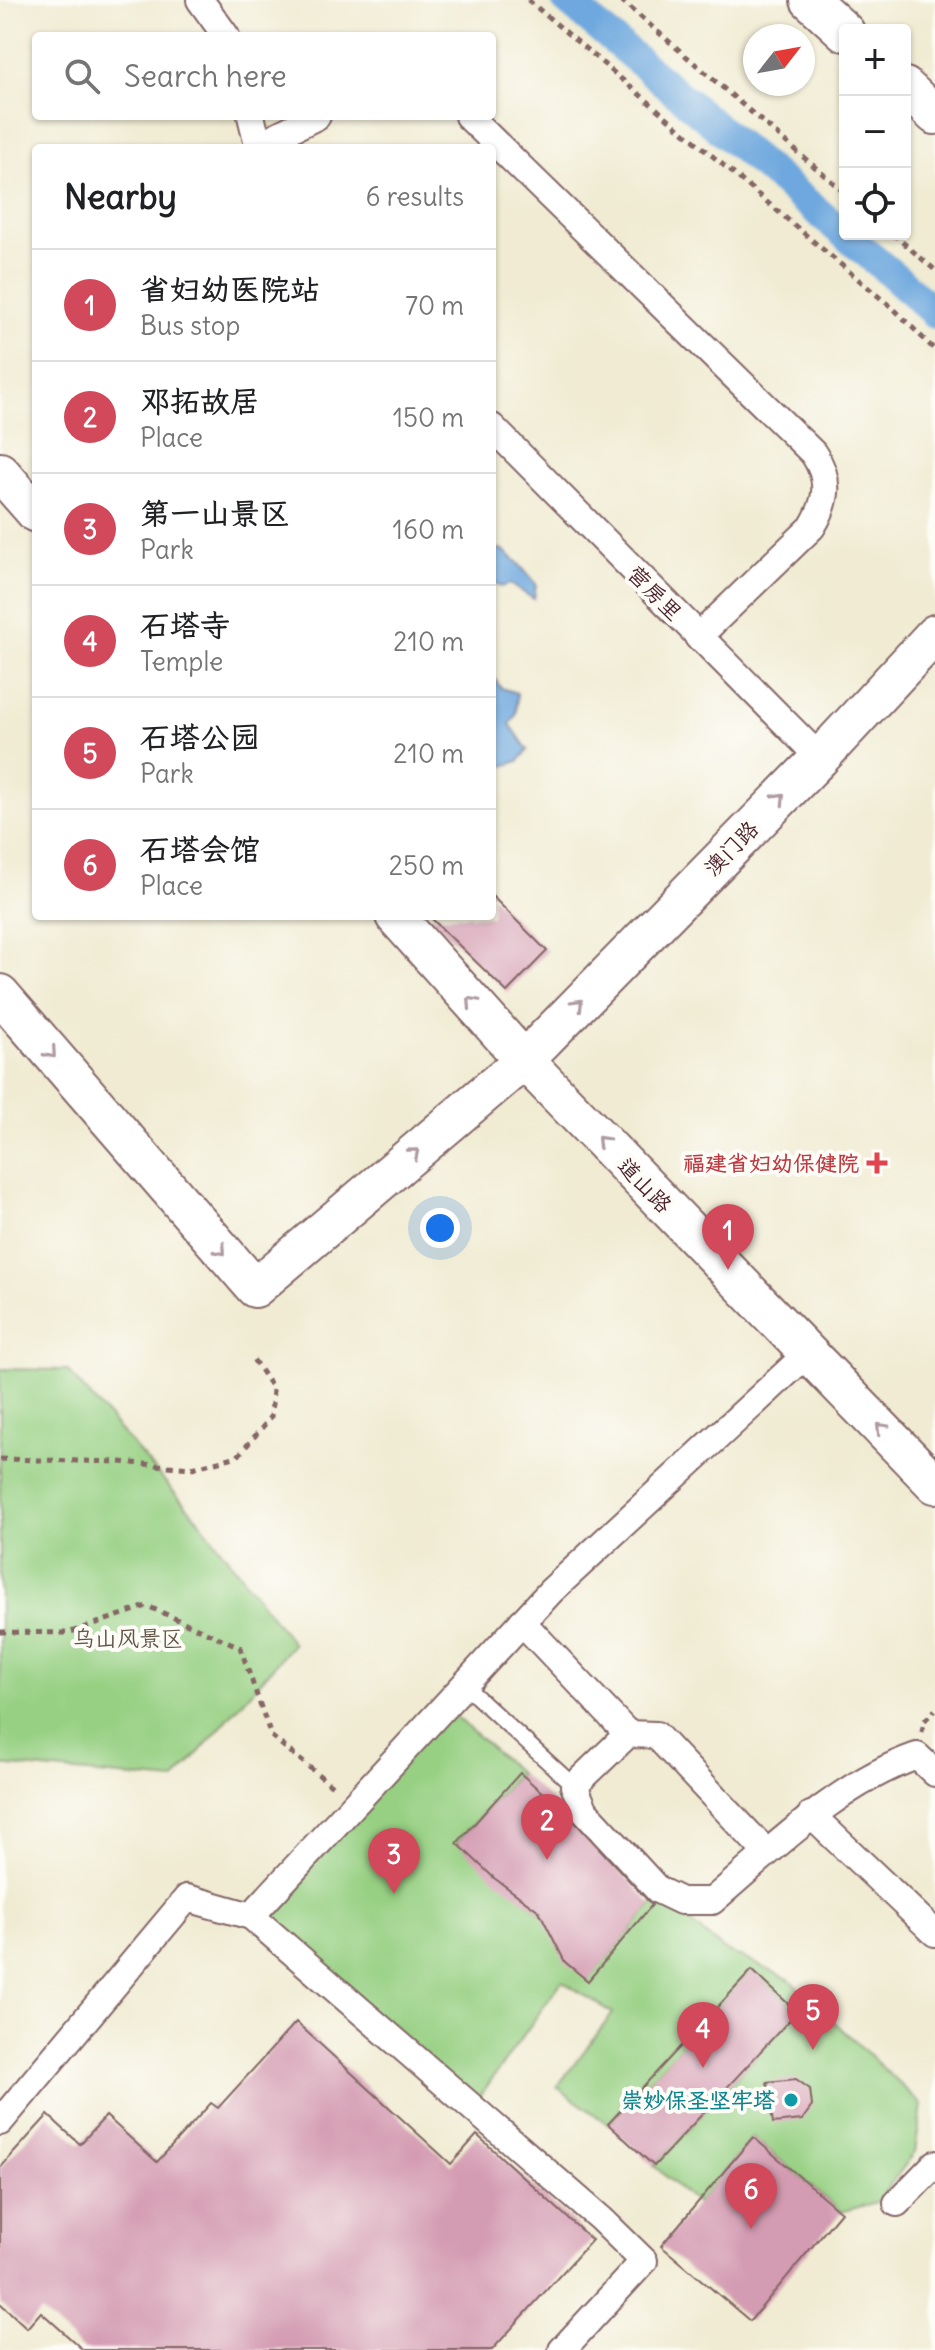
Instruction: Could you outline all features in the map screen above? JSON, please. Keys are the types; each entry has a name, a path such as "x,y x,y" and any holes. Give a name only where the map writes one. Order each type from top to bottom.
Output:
{"street":[{"path":"200,0 223,32"},
{"path":"810,0 839,27"},
{"path":"911,93 935,115"},
{"path":"252,120 258,144"},
{"path":"263,144 309,120"},
{"path":"472,120 813,453 823,467 827,482 826,496 812,527 698,637"},
{"name":"营房里","path":"496,431 820,758"},
{"path":"0,472 32,508"},
{"name":"澳门路","path":"0,994 255,1288 524,1060 820,758 935,634"},
{"name":"道山路","path":"399,920 524,1060 935,1484"},
{"path":"251,1916 551,1591 808,1353"},
{"path":"522,1622 628,1734 656,1735 767,1853"},
{"path":"628,1734 574,1786 585,1811 658,1890 681,1901 712,1901 811,1815 894,1764 917,1756 935,1773"},
{"path":"811,1815 935,1933"},
{"path":"0,2122 187,1898 251,1916 590,2209 644,2261 562,2350"},
{"path":"897,2203 935,2164"}],"lane":[{"path":"464,1685 574,1786"}],"path":[{"path":"528,0 897,312 935,350"},
{"path":"621,0 839,188"},
{"path":"900,240 935,270"},
{"path":"0,1459 119,1462 192,1468 238,1456 271,1417 273,1389 251,1356"},
{"path":"0,1632 68,1633 147,1606 240,1647 271,1736 353,1803"}],"green space":[{"name":"乌山风景区","path":"0,1369 67,1370 201,1523 293,1644 174,1781 0,1765"},
{"path":"444,1706 519,1773 457,1843 539,1911 588,1980 659,1897 723,1949 789,1979 922,2105 915,2152 877,2202 841,2212 753,2137 697,2204 654,2166 797,2012 752,1971 608,2124 557,2087 613,2013 562,1981 472,2107 251,1916"}],"water":[{"path":"502,549 536,584 534,599 510,584 501,587 496,583 496,550"},
{"path":"496,681 501,688 517,693 516,715 510,724 528,750 519,761 496,768"}],"building":[{"path":"496,900 547,951 507,992 433,920 496,920"},
{"path":"520,1773 572,1819 652,1905 588,1981 565,1962 539,1911 494,1878 457,1843"},
{"path":"752,1970 797,2012 654,2166 608,2124"},
{"path":"296,2022 451,2164 477,2135 592,2240 492,2350 83,2350 41,2312 27,2328 0,2303 0,2168 48,2115 80,2144 106,2116 157,2162 211,2103 218,2108"},
{"name":"崇妙保圣坚牢塔","path":"796,2079 810,2089 812,2106 802,2120 773,2123 767,2082"},
{"path":"753,2137 841,2212 750,2321 661,2246"}],"waterway":[{"path":"566,0 900,281 935,314"}],"place":[{"name":"福建省妇幼保健院","path":"877,1163"},
{"name":"省妇幼医院站","path":"728,1270"},
{"name":"邓拓故居","path":"547,1860"},
{"name":"第一山景区","path":"394,1894"},
{"name":"石塔公园","path":"813,2050"},
{"name":"石塔寺","path":"703,2068"},
{"name":"崇妙保圣坚牢塔","path":"791,2100"},
{"name":"石塔会馆","path":"751,2229"}]}
